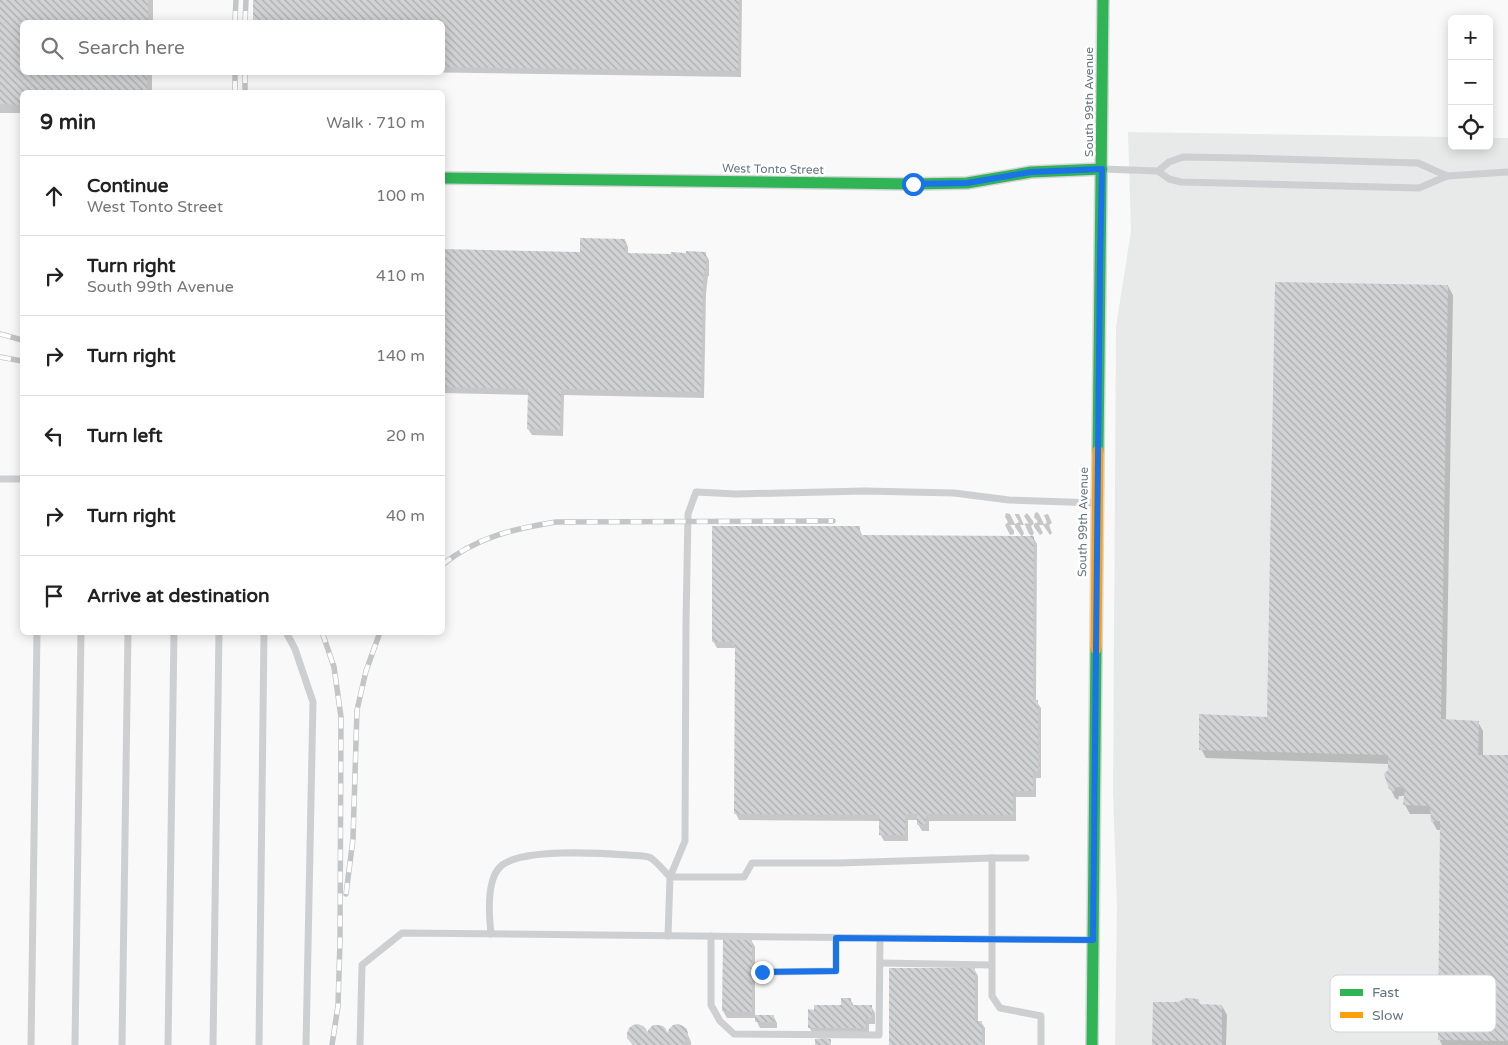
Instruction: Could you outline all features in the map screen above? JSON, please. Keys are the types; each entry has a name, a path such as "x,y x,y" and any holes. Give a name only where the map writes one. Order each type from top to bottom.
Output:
{"main road":[{"name":"South 99th Avenue","path":"1092,1045 1103,0"},
{"name":"West Tonto Street","path":"445,178 913,184 967,183 1031,172 1102,169"}],"lane":[{"path":"1158,171 1169,162 1183,157 1244,158 1418,163 1447,176"},
{"path":"1102,169 1158,171 1169,179 1182,182 1419,188 1447,176 1508,172"},
{"path":"0,479 20,479"},
{"path":"668,936 670,877 685,841 688,514 696,492 736,494 864,491 954,493 1009,500 1097,503"},
{"path":"31,1045 36,635"},
{"path":"75,1045 81,635"},
{"path":"122,1045 128,635"},
{"path":"168,1045 174,635"},
{"path":"213,1045 219,635"},
{"path":"259,1045 264,635"},
{"path":"288,635 295,649 313,702 306,1045"},
{"path":"491,934 489,914 491,888 498,869 505,863 527,856 546,853 602,853 650,858 670,877 744,877 752,863 839,863 1026,858"},
{"path":"992,858 992,996 1000,1008 1041,1016 1041,1045"},
{"path":"360,1045 362,965 402,933 1093,940"},
{"path":"710,936 711,1005 720,1021 734,1034 879,1036 880,938"},
{"path":"762,972 836,971 836,938"},
{"path":"880,963 991,965"}],"shaded area":[{"path":"1128,132 1448,137 1448,150 1493,150 1493,138 1508,138 1508,1045 1115,1045 1117,907 1113,793 1116,327 1131,231"}],"building":[{"path":"0,0 148,0 148,20 20,20 20,75 147,75 147,90 20,90 20,105 0,104"},
{"path":"253,0 739,0 738,71 445,67 445,20 253,20"},
{"path":"580,238 625,239 625,253 671,254 671,252 686,253 686,251 706,252 706,270 704,270 703,285 701,392 561,389 560,430 527,429 528,389 445,387 445,249 580,252"},
{"path":"1275,282 1448,285 1441,719 1479,721 1478,755 1508,755 1508,1041 1438,1040 1438,1032 1496,1032 1496,975 1439,975 1440,821 1431,822 1430,806 1403,805 1405,788 1395,787 1394,792 1389,789 1384,774 1388,770 1388,755 1199,750 1199,714 1267,717"},
{"path":"712,526 860,526 860,535 1034,536 1033,700 1038,700 1038,772 1033,772 1033,791 1013,791 1013,815 926,814 926,824 917,825 917,814 905,814 905,835 879,835 879,815 734,814 735,642 712,642"},
{"path":"723,939 752,939 752,1012 722,1011"},
{"path":"889,968 975,968 975,1021 982,1021 982,1045 889,1045"},
{"path":"841,998 851,998 851,1005 872,1005 872,1018 866,1018 866,1028 808,1028 808,1009 814,1010 814,1005 841,1005"},
{"path":"1186,998 1199,999 1199,1004 1222,1005 1222,1045 1152,1045 1153,1002 1178,1002"},
{"path":"755,1015 774,1015 774,1022 755,1022"},
{"path":"638,1024 643,1026 647,1032 653,1025 663,1026 667,1033 673,1025 678,1024 687,1029 687,1039 681,1045 633,1045 627,1038 627,1033 629,1028"},
{"path":"815,1039 831,1039 831,1045 815,1045"}],"railway":[{"path":"235,20 236,0"},
{"path":"245,20 246,0"},
{"path":"235,75 235,90"},
{"path":"245,75 245,90"},
{"path":"0,334 20,339"},
{"path":"0,357 20,361"},
{"path":"445,563 455,555 482,541 510,531 556,522 833,521"},
{"path":"323,635 334,667 341,717 340,941 338,1006 332,1045"},
{"path":"346,894 353,839 357,710 366,671 379,635"}],"traffic: fast":[{"path":"1098,451 1103,0"},
{"path":"445,178 913,184 967,183 1031,172 1102,169"},
{"path":"1092,1045 1096,649"}],"traffic: slow":[{"path":"1096,649 1098,451"}],"route":[{"path":"762,972 836,971 836,938 1093,940 1102,169 1031,172 967,183 913,184"}]}
